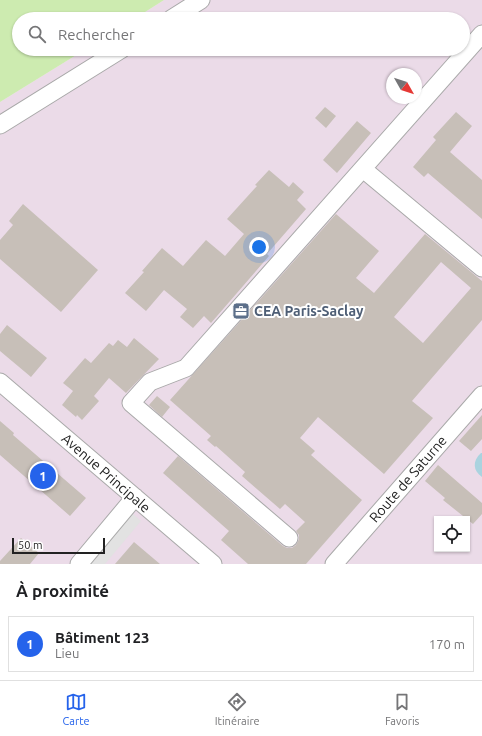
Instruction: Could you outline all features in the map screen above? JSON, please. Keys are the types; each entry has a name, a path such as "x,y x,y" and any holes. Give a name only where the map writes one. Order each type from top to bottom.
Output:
{"lane":[{"path":"182,12 201,0"},
{"path":"470,48 482,34"},
{"path":"0,125 111,56"},
{"path":"289,538 131,403 150,382 186,368 463,56"},
{"path":"363,169 482,268"},
{"name":"Avenue Principale","path":"0,382 213,564"},
{"name":"Route de Saturne","path":"334,564 482,394"},
{"path":"79,564 135,497"}],"shaded area":[{"name":"CEA Paris-Saclay","path":"164,0 482,0 482,564 0,564 0,102 75,56 470,56 470,12 145,12"},
{"path":"126,508 141,521 105,564 79,564"}],"green space":[{"path":"0,0 164,0 145,12 12,12 12,56 75,56 0,102"}],"water":[{"path":"481,453 482,477 475,469 476,459"}],"building":[{"path":"325,107 336,116 326,128 315,118"},
{"path":"456,112 472,126 450,152 482,180 482,219 428,173 424,177 413,167 436,140 433,137"},
{"path":"357,121 371,133 337,173 323,160"},
{"path":"269,170 289,187 293,182 304,192 297,200 306,209 267,254 269,256 211,323 204,316 193,328 180,317 187,309 164,290 146,311 125,293 144,272 142,271 162,248 183,266 206,240 225,256 244,234 227,219 257,186 255,185"},
{"path":"23,204 98,270 61,312 0,259 0,240 13,225 9,221"},
{"path":"336,214 379,251 356,278 374,293 425,234 482,281 482,320 412,401 433,418 384,474 318,417 300,438 315,451 311,455 362,500 306,564 248,564 221,540 229,531 163,473 178,456 283,546 292,548 296,545 299,535 296,531 305,522 285,504 280,509 242,476 245,472 216,446 215,447 207,440 211,436 170,400","holes":["441,262 471,288 423,343 394,317"]},
{"path":"7,325 47,358 31,377 0,351 0,334"},
{"path":"134,338 159,359 126,393 109,378 94,396 99,401 82,420 62,405 73,391 63,383 85,358 91,363 109,343 113,346 118,340 127,347"},
{"path":"157,396 170,407 162,417 149,405"},
{"path":"482,415 482,439 471,451 459,441"},
{"path":"0,421 14,433 13,435 86,498 70,516 0,455"},
{"path":"438,465 482,503 482,514 473,524 470,522 470,516 463,516 443,500 445,498 425,481"},
{"path":"21,538 39,553 30,564 0,564 0,561"},
{"path":"134,542 160,564 115,564"}],"place":[{"name":"CEA Paris-Saclay","path":"241,311"},
{"name":"Bâtiment 123","path":"43,476"}]}
